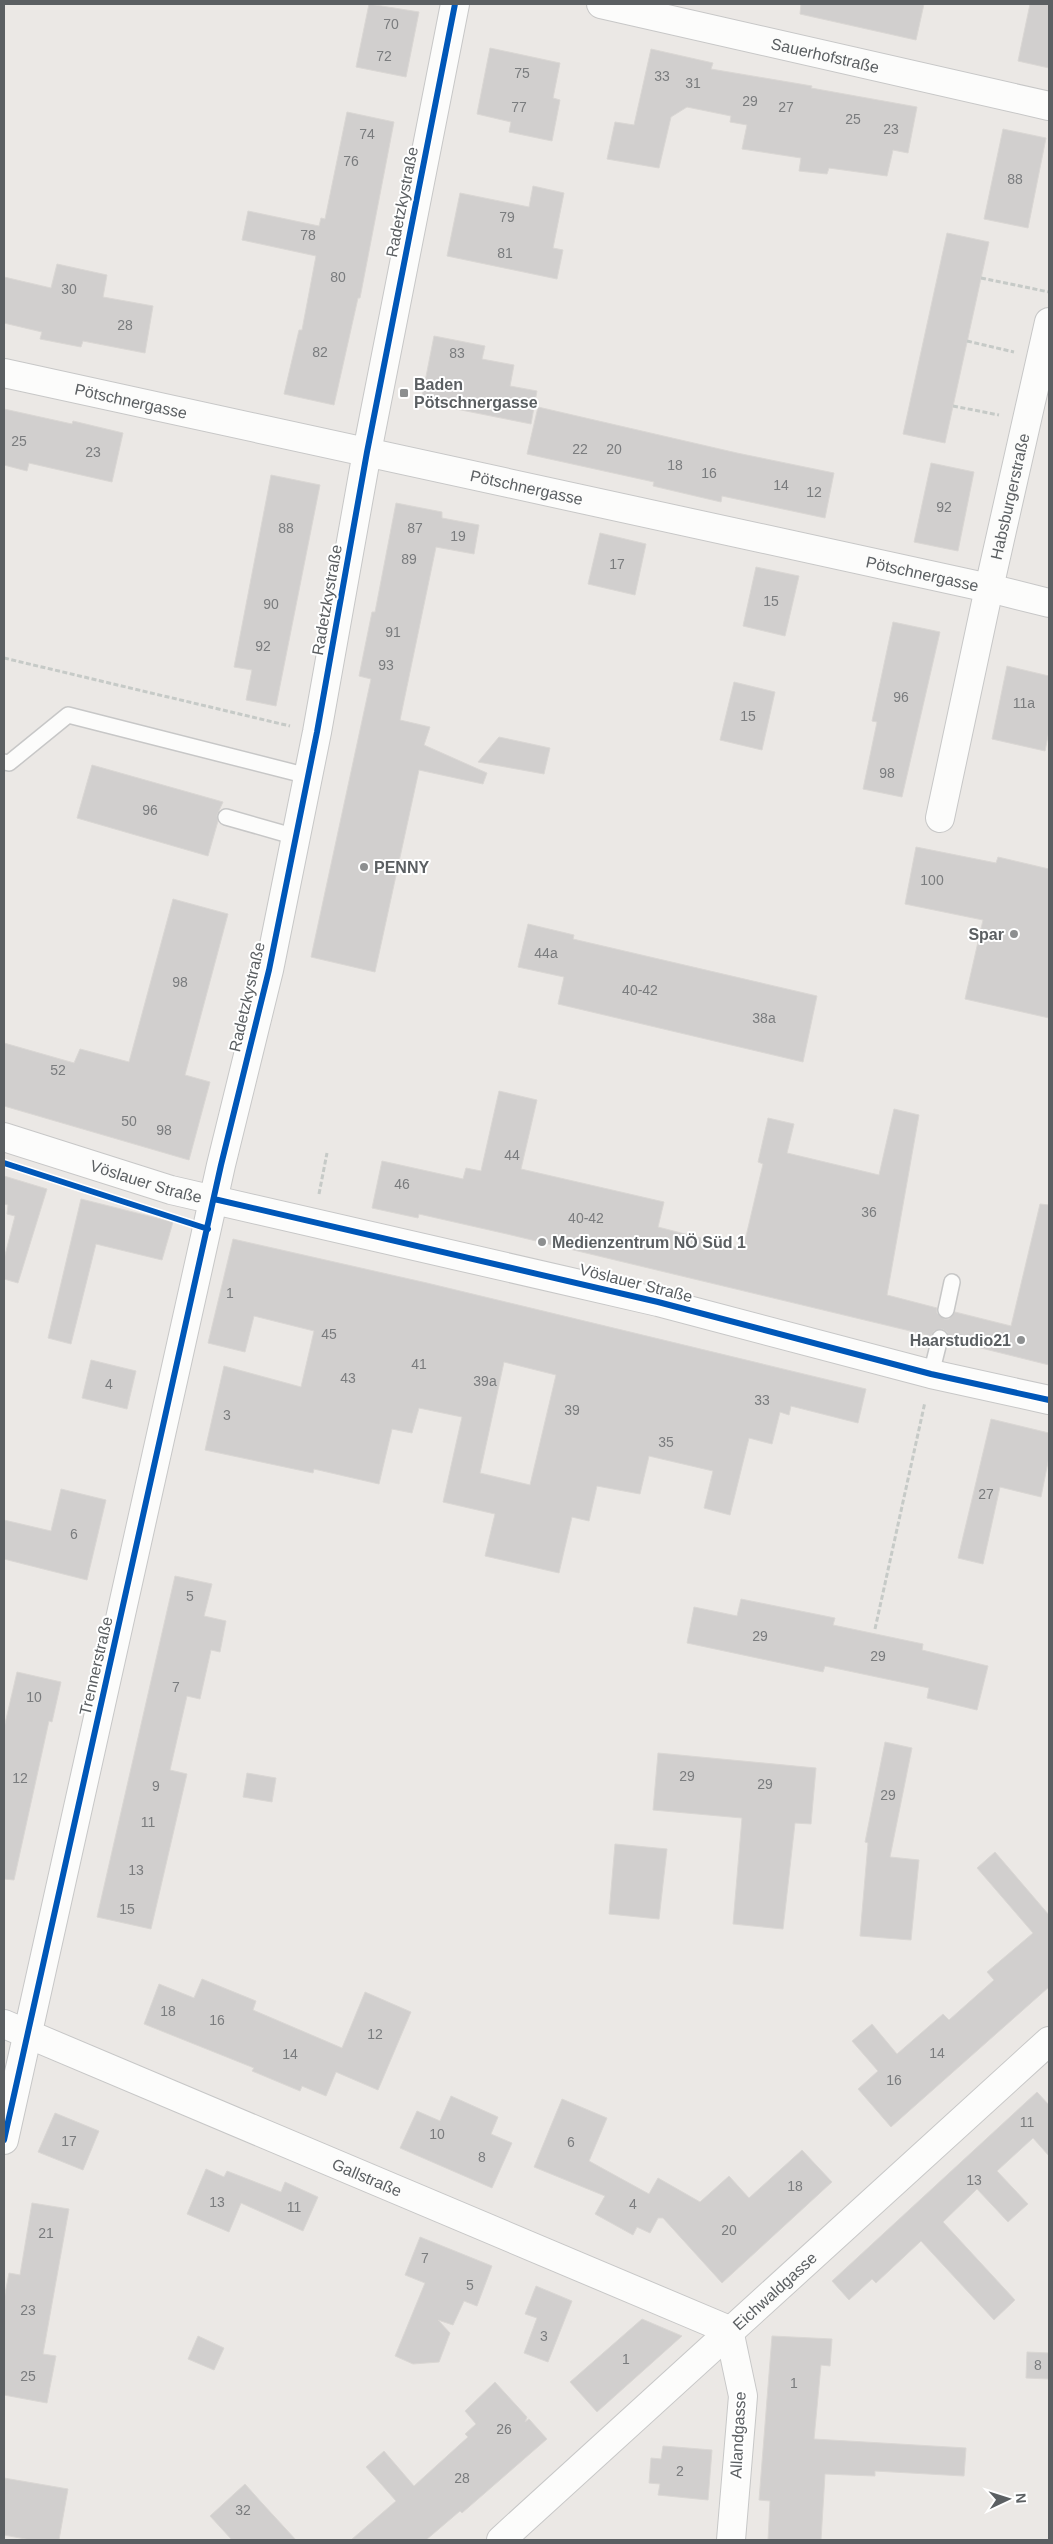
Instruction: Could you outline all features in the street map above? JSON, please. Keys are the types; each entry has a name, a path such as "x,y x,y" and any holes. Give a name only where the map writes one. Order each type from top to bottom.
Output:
{"street":[{"name":"Radetzkystraße","path":"214,1199 269,970 317,732 367,452 455,4"},
{"name":"Sauerhofstraße","path":"600,4 640,8 1049,106"},
{"name":"Habsburgerstraße","path":"940,818 989,588 1049,322"},
{"name":"Pötschnergasse","path":"4,373 989,588 1049,603"},
{"name":"Vöslauer Straße","path":"4,1137 171,1190 658,1302 931,1374 1049,1400"},
{"name":"Trennerstraße","path":"4,2140 15,2029 53,1921 214,1199"},
{"name":"Gallstraße","path":"15,2029 729,2330"},
{"name":"Eichwaldgasse","path":"501,2540 729,2330 1049,2041"},
{"name":"Allandgasse","path":"729,2330 743,2396 731,2540"}],"lane":[{"path":"4,762 9,763 68,715 308,776"},
{"path":"226,817 296,836"},
{"path":"946,1310 952,1282"},
{"path":"931,1374 940,1338"}],"path":[{"path":"981,278 1049,292"},
{"path":"967,342 1041,358"},
{"path":"953,406 1026,421"},
{"path":"4,658 317,732"},
{"path":"313,1222 327,1153"},
{"path":"875,1629 931,1374"}],"building":[{"path":"369,4 419,12 406,77 356,67"},
{"path":"801,4 924,4 916,40 800,14"},
{"path":"1030,4 1049,4 1049,68 1018,61"},
{"path":"490,48 560,63 553,98 560,100 552,141 509,132 511,122 477,114"},
{"path":"651,49 713,63 711,69 812,86 811,88 917,107 908,153 893,150 887,176 829,168 827,174 799,171 801,158 742,149 747,125 730,122 731,116 687,107 671,117 659,168 607,159 615,122 634,125"},
{"path":"347,112 394,122 360,298 358,298 334,405 284,394 299,330 302,330 316,256 242,240 248,211 319,226 321,218 325,219"},
{"path":"1003,129 1046,138 1028,228 984,219"},
{"path":"533,186 564,193 553,248 563,250 557,279 447,256 460,193 529,207"},
{"path":"947,233 989,242 945,443 903,434"},
{"path":"57,264 107,275 103,297 153,306 145,353 83,341 81,347 40,339 42,332 4,323 4,277 51,288"},
{"path":"434,336 485,346 482,359 514,365 510,386 537,391 531,424 421,402"},
{"path":"538,407 737,453 834,473 825,518 722,496 721,502 653,486 654,482 527,454"},
{"path":"4,409 72,424 73,421 123,433 112,482 29,463 27,471 4,465"},
{"path":"931,463 974,472 958,551 914,542"},
{"path":"271,475 320,485 276,706 246,700 252,670 234,667"},
{"name":"PENNY","path":"396,503 442,512 442,518 479,525 474,554 436,547 400,720 430,727 424,745 487,773 483,784 419,770 375,972 311,957 371,679 359,676 372,612 375,612"},
{"path":"600,533 646,544 635,595 588,584"},
{"path":"756,567 799,576 785,636 743,626"},
{"path":"893,622 940,632 902,797 863,789 877,722 872,721"},
{"path":"1007,666 1049,676 1049,731 1045,751 992,739"},
{"path":"734,682 775,692 762,750 720,740"},
{"path":"499,737 550,748 544,774 478,762"},
{"path":"92,765 223,802 217,815 218,821 208,856 77,818"},
{"name":"Spar","path":"916,847 996,863 998,857 1049,869 1049,1018 965,999 983,920 905,904"},
{"path":"173,899 228,914 185,1075 210,1082 189,1160 4,1106 4,1043 74,1063 80,1049 129,1062"},
{"path":"528,924 574,935 573,939 817,996 803,1062 558,1004 564,977 518,967"},
{"path":"499,1091 537,1100 521,1169 664,1202 658,1227 743,1249 763,1164 758,1162 768,1118 794,1124 787,1153 879,1175 894,1109 919,1115 887,1295 937,1308 937,1313 944,1319 949,1319 955,1312 1011,1326 1040,1204 1049,1205 1049,1365 949,1340 947,1332 942,1329 934,1331 931,1336 507,1234 419,1214 418,1218 372,1208 382,1161 463,1179 466,1168 481,1171"},
{"path":"4,1176 47,1189 18,1283 4,1279 4,1259 15,1216 7,1214 8,1205 4,1204"},
{"path":"81,1199 173,1222 162,1260 96,1244 71,1344 48,1338"},
{"path":"233,1239 427,1283 866,1389 858,1423 791,1406 789,1415 780,1412 772,1444 749,1438 730,1515 704,1508 713,1471 649,1456 640,1494 597,1486 589,1521 572,1517 559,1573 485,1556 495,1514 443,1502 462,1417 419,1408 412,1433 392,1429 379,1484 314,1469 313,1473 205,1450 224,1366 301,1387 314,1331 254,1316 245,1352 208,1343","holes":["504,1362 556,1375 530,1485 480,1473"]},
{"path":"91,1360 136,1371 127,1409 82,1398"},
{"path":"991,1419 1049,1433 1049,1457 1041,1497 1000,1487 983,1564 958,1558"},
{"path":"61,1489 106,1500 87,1580 4,1559 4,1520 51,1531"},
{"path":"175,1576 212,1584 204,1616 226,1621 220,1652 211,1650 200,1699 187,1696 170,1770 187,1774 151,1929 97,1917"},
{"path":"741,1599 835,1618 833,1625 923,1644 922,1650 988,1666 977,1710 927,1698 929,1688 825,1666 823,1672 687,1643 694,1607 737,1616"},
{"path":"17,1672 61,1682 52,1722 49,1721 14,1880 4,1879 4,1728"},
{"path":"885,1742 912,1748 890,1857 919,1860 911,1940 860,1936 868,1843 865,1842"},
{"path":"658,1753 816,1768 811,1824 795,1823 783,1929 733,1924 742,1818 653,1810"},
{"path":"247,1773 276,1778 272,1802 243,1797"},
{"path":"615,1844 667,1849 659,1919 609,1914"},
{"path":"995,1852 1049,1915 1049,1987 891,2127 858,2089 878,2071 852,2041 872,2024 897,2054 943,2014 949,2020 994,1980 987,1972 1033,1933 977,1868"},
{"path":"202,1979 256,2001 253,2010 342,2048 365,1992 411,2012 378,2090 336,2072 326,2096 302,2086 300,2091 252,2071 254,2068 144,2024 159,1984 194,1998"},
{"path":"1037,2092 1049,2105 1049,2156 1033,2138 997,2171 1028,2204 1008,2222 977,2189 943,2222 1015,2300 994,2320 921,2241 876,2283 872,2279 849,2300 832,2281"},
{"path":"451,2096 498,2117 491,2134 512,2143 492,2188 400,2148 417,2111 440,2121"},
{"path":"562,2099 607,2118 589,2161 649,2194 658,2178 700,2202 729,2176 749,2198 802,2150 832,2182 722,2283 663,2218 658,2218 650,2233 637,2227 633,2235 595,2214 605,2196 534,2167"},
{"path":"55,2113 99,2131 83,2170 38,2152"},
{"path":"206,2169 224,2177 227,2171 281,2192 285,2182 318,2197 303,2231 241,2203 229,2232 187,2214"},
{"path":"32,2203 69,2209 43,2354 56,2356 47,2403 4,2395 4,2299 9,2273 20,2275"},
{"path":"420,2237 492,2266 477,2306 464,2301 453,2325 438,2320 450,2333 439,2362 413,2364 395,2356 425,2283 405,2275"},
{"path":"536,2286 572,2301 548,2362 524,2353 537,2318 525,2314"},
{"path":"642,2319 682,2336 597,2412 570,2382"},
{"path":"198,2336 224,2348 214,2370 188,2359"},
{"path":"772,2336 832,2339 830,2366 821,2365 814,2439 966,2448 964,2476 875,2471 875,2476 825,2474 821,2540 768,2540 770,2501 759,2500"},
{"path":"1027,2352 1049,2353 1049,2379 1026,2378"},
{"path":"495,2382 527,2417 525,2422 529,2419 547,2439 462,2513 460,2511 426,2540 351,2540 396,2501 366,2467 384,2451 414,2486 468,2437 465,2434 476,2424 465,2411"},
{"path":"663,2446 712,2450 708,2500 658,2495 660,2484 649,2483 651,2458 661,2459"},
{"path":"4,2478 68,2489 59,2540 31,2540 4,2535"},
{"path":"245,2484 296,2540 232,2540 210,2516"}],"cycle path":[{"path":"4,2140 221,1165 269,970 317,732 367,452 455,4"},
{"path":"4,1163 208,1229"},
{"path":"214,1199 658,1302 931,1374 1049,1400"}],"place":[{"name":"Baden Pötschnergasse","path":"404,393"},
{"name":"PENNY","path":"364,867"},
{"name":"Spar","path":"1014,934"},
{"name":"Medienzentrum NÖ Süd 1","path":"542,1242"},
{"name":"Haarstudio21","path":"1021,1340"}]}
